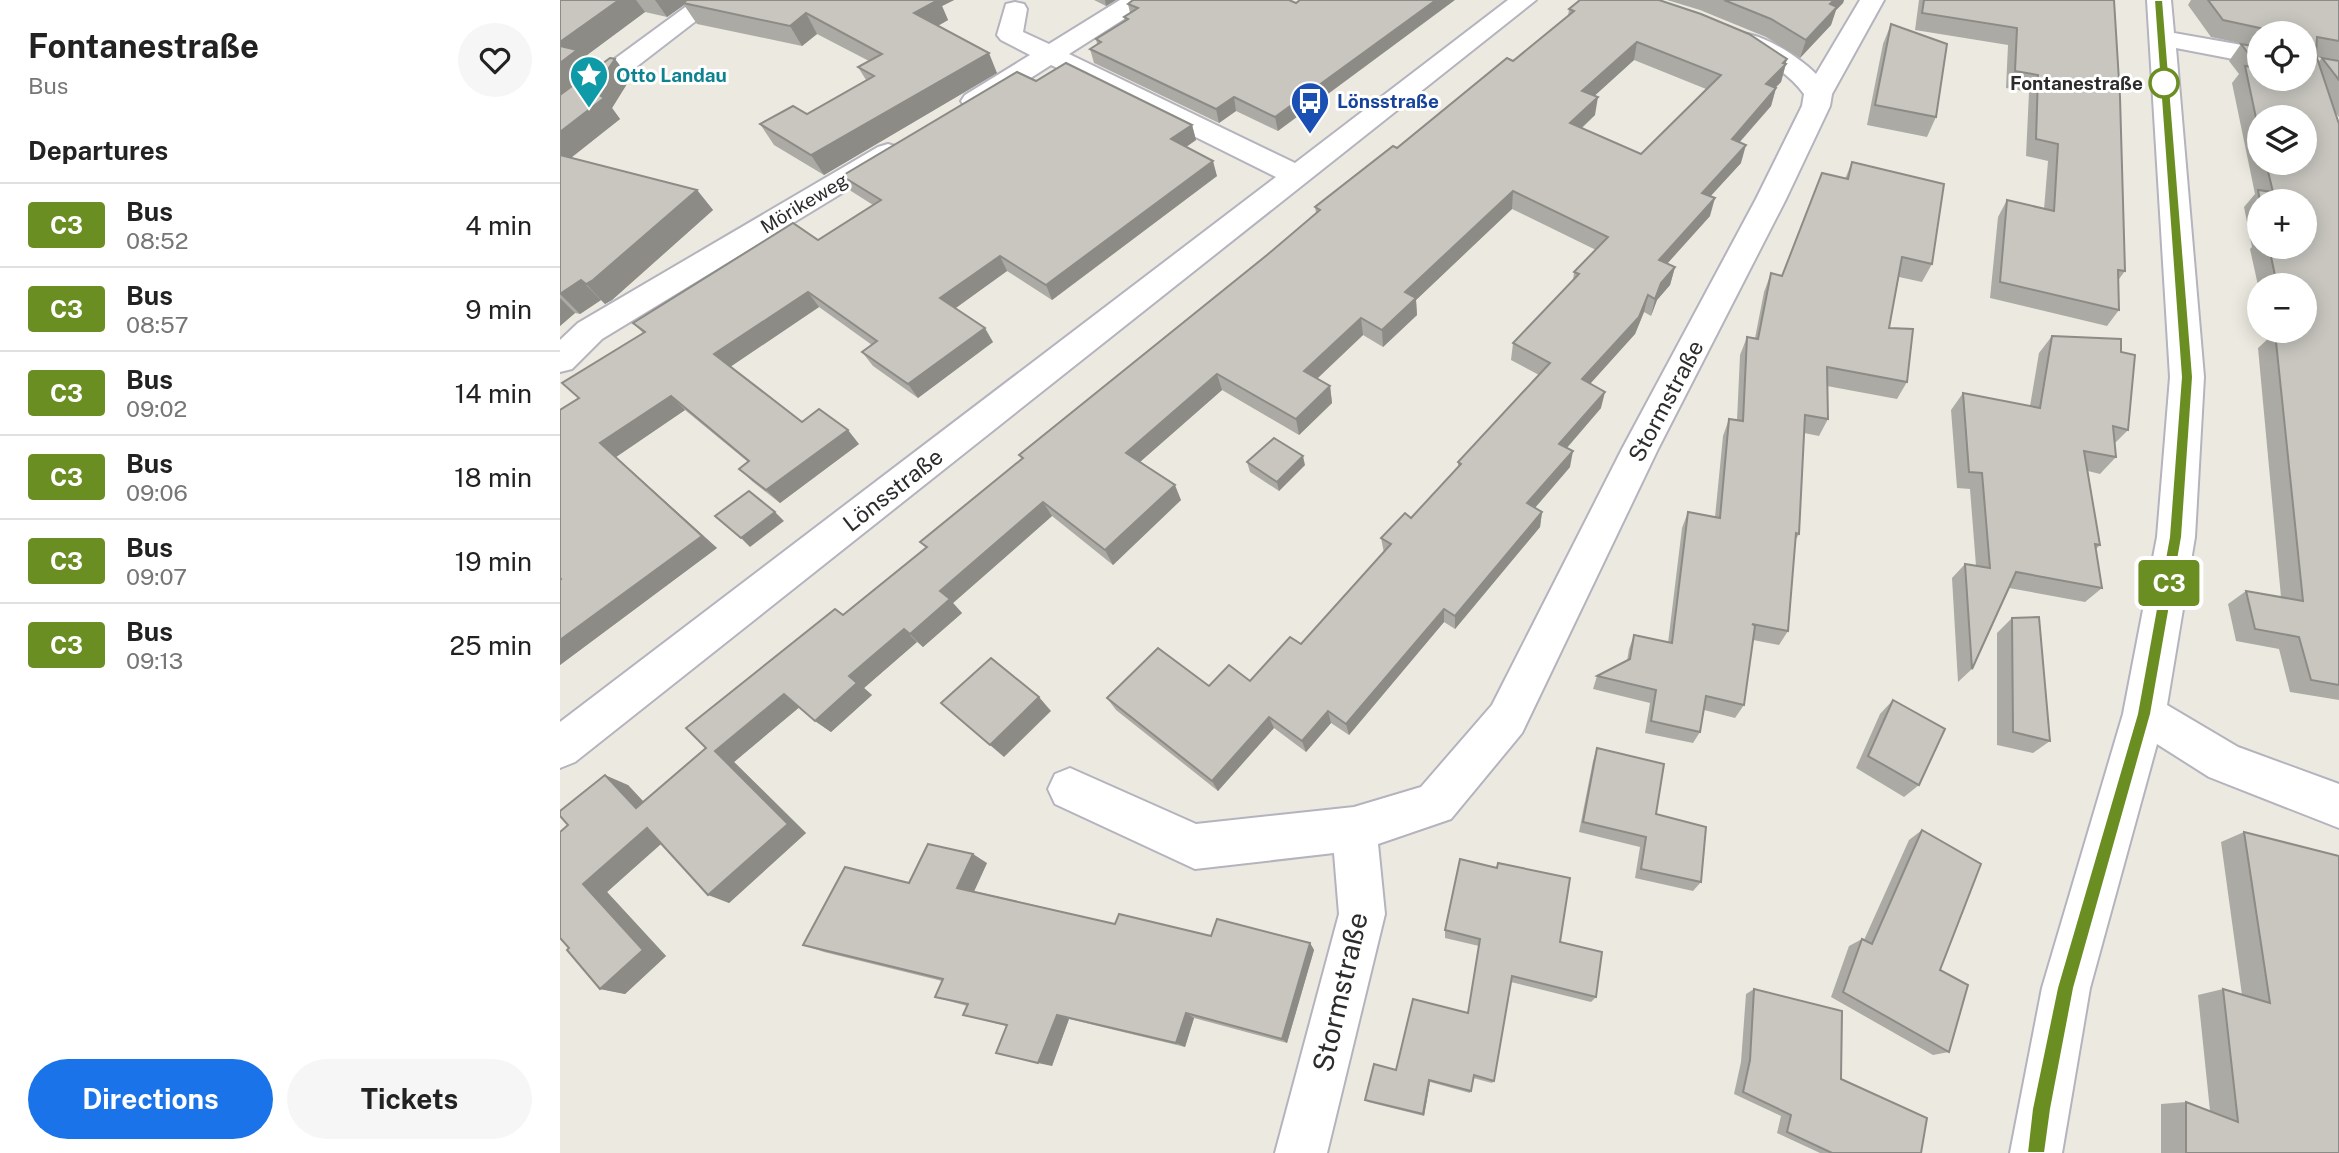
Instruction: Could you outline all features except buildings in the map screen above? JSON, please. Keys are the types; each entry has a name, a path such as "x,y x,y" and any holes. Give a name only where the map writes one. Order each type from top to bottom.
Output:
{"street":[{"path":"560,112 710,0"},
{"path":"947,118 1137,0"},
{"name":"Lönsstraße","path":"560,748 1524,0"},
{"name":"Stormstraße","path":"1070,789 1195,847 1354,829 1435,804 1507,719 1640,449 1771,200 1816,106 1818,94 1872,0"},
{"path":"2036,1153 2066,988 2144,714 2176,537 2187,377 2159,0"},
{"path":"1015,9 1010,35 1054,54 1298,176"},
{"path":"1712,29 1763,48 1807,78 1818,94"},
{"path":"2162,38 2247,54"},
{"name":"Mörikeweg","path":"560,360 590,331 911,139"},
{"path":"2144,714 2224,762 2339,806"},
{"name":"Stormstraße","path":"1301,1153 1362,914 1354,829"}],"bus line":[{"name":"C3","path":"2036,1153 2066,988 2144,714 2176,537 2187,377 2158,0"}],"place":[{"name":"Fontanestraße","path":"2164,83"},
{"name":"Otto Landau","path":"589,109"},
{"name":"Lönsstraße","path":"1310,135"}]}
